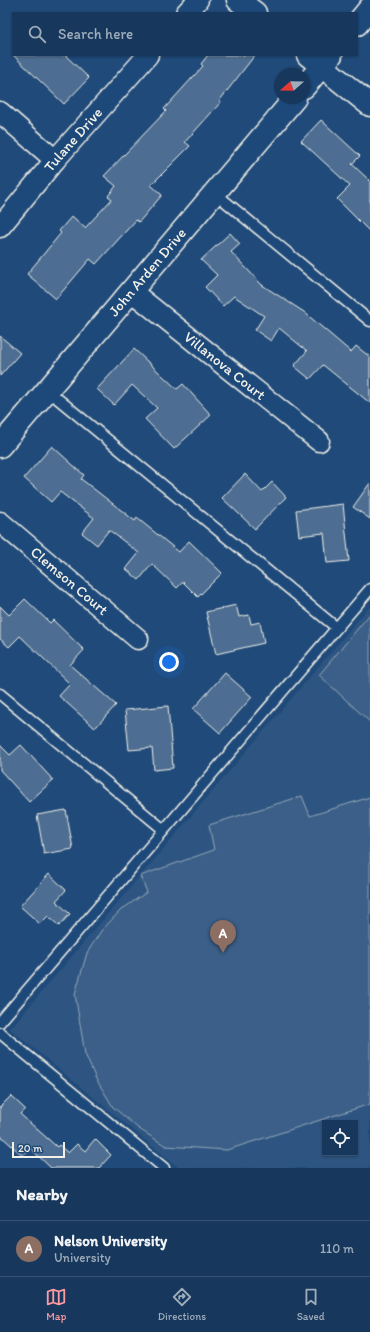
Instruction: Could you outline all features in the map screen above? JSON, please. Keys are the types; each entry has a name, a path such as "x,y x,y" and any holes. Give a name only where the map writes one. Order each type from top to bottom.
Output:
{"street":[{"path":"187,12 198,0"},
{"path":"238,0 254,12"},
{"path":"358,23 370,8"},
{"name":"Tulane Drive","path":"0,227 55,160 147,56"},
{"path":"310,76 320,59 370,106"},
{"name":"John Arden Drive","path":"0,446 290,104"},
{"path":"0,112 55,160"},
{"name":"Villanova Court","path":"131,291 319,440"},
{"name":"Clemson Court","path":"0,522 138,639"}],"lane":[{"path":"215,193 370,321"},
{"path":"47,390 337,628"},
{"path":"0,1022 370,589"},
{"path":"0,694 164,830"},
{"path":"0,1033 164,1168"}],"shaded area":[{"path":"370,606 370,1168 179,1168 10,1029"},
{"path":"370,614 370,722 319,675"},
{"path":"302,796 310,816 370,797 370,1104 227,1150 166,1146 139,1129 113,1107 96,1079 85,1054 75,994 87,953 101,931 121,910 147,892 140,876 214,850 209,825"}],"building":[{"path":"14,56 66,56 89,78 64,104"},
{"path":"207,56 254,56 220,100 221,102 185,142 190,146 151,185 162,195 139,222 136,220 96,264 90,259 56,299 27,274 61,233 59,231 72,216 85,228 112,199 108,196 116,186 104,176 166,111 164,109 203,66 201,64"},
{"path":"321,120 360,156 352,164 370,181 370,232 337,199 350,186 301,141"},
{"path":"230,233 240,244 231,252 262,285 304,312 351,352 356,346 370,357 370,403 323,365 310,379 294,366 307,351 279,328 271,341 255,330 264,316 234,296 223,306 205,287 217,275 201,260"},
{"path":"0,336 20,353 0,376"},
{"path":"134,349 177,389 183,384 211,415 174,449 145,419 157,408 132,385 114,405 97,389"},
{"path":"52,446 84,475 81,479 135,521 137,518 179,552 189,541 222,573 198,597 183,582 177,588 152,564 139,580 126,569 139,553 109,530 97,545 82,533 94,518 60,492 51,502 24,478"},
{"path":"245,474 262,492 272,482 286,497 255,529 222,498"},
{"path":"370,483 370,519 353,507"},
{"path":"343,504 349,561 327,563 324,533 299,536 296,510"},
{"path":"25,599 50,623 53,620 84,650 70,665 116,705 95,728 59,696 70,684 20,636 9,647 0,639 0,606 9,615"},
{"path":"236,605 239,617 249,615 251,624 260,622 264,643 216,654 206,612"},
{"path":"225,673 252,697 220,733 193,709"},
{"path":"168,706 173,768 154,770 152,748 129,750 125,710"},
{"path":"0,745 10,755 21,745 53,780 29,802 0,770"},
{"path":"66,810 73,849 44,854 37,815"},
{"path":"49,874 66,890 56,901 70,914 59,926 48,916 40,924 20,906"},
{"path":"11,1096 25,1109 20,1114 57,1147 59,1145 68,1153 77,1144 85,1151 95,1139 111,1155 99,1168 51,1168 30,1148 23,1156 0,1135 0,1107"}],"place":[{"name":"Nelson University","path":"223,953"}]}
